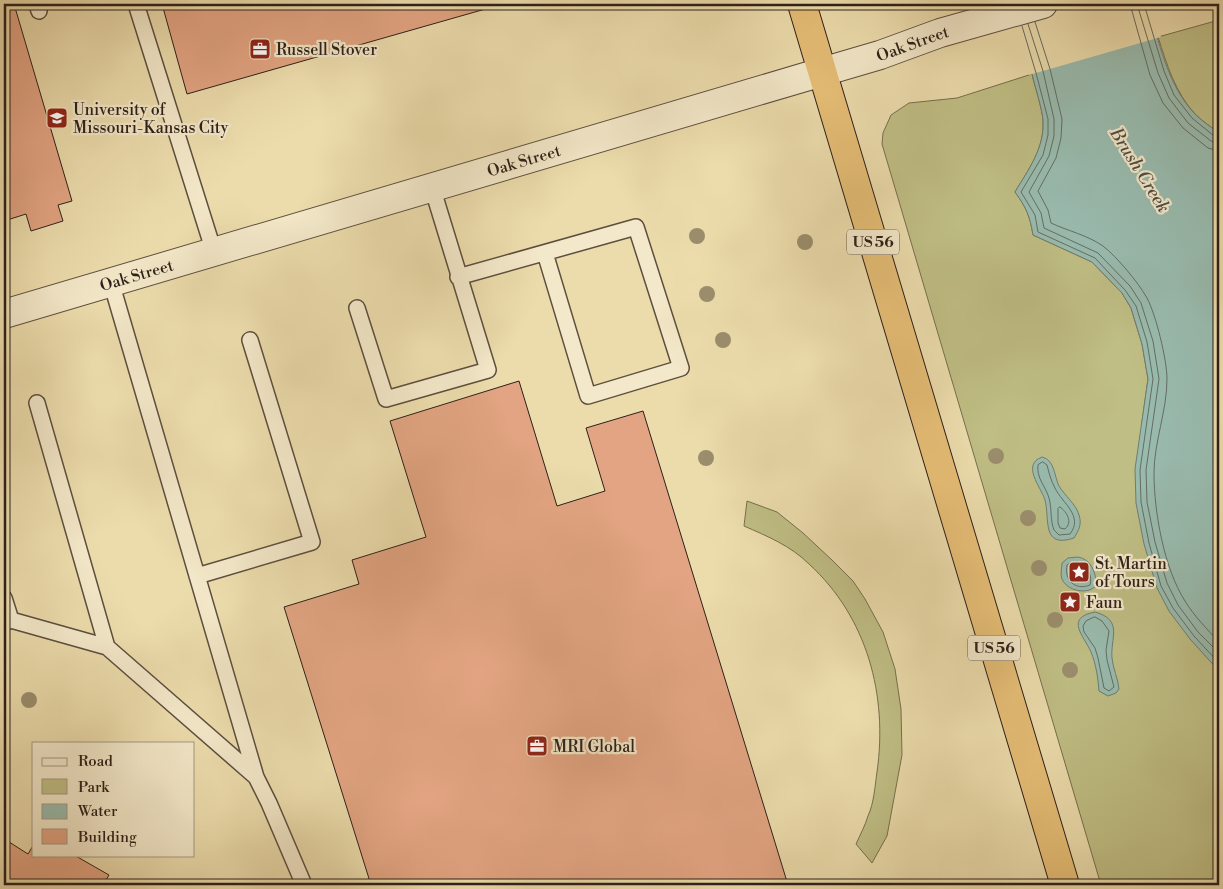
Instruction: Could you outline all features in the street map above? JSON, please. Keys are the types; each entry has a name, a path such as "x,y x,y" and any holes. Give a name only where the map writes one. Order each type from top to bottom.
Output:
{"highway":[{"name":"US 56","path":"802,4 1065,885"}],"street":[{"name":"Oak Street","path":"4,314 822,72 940,33 1043,4"}],"lane":[{"path":"136,4 214,252"},
{"path":"356,308 386,399 488,370 432,188"},
{"path":"458,277 636,227 681,368 588,396 545,253"},
{"path":"111,282 256,777 304,885"},
{"path":"197,576 312,542 250,340"},
{"path":"37,403 107,647"},
{"path":"4,598 7,621 107,647 256,777"}],"green space":[{"path":"1219,20 1219,133 1195,114 1182,97 1168,68 1158,37"},
{"path":"1032,74 1040,104 1043,130 1035,158 1015,192 1027,212 1033,235 1092,262 1122,293 1131,308 1142,344 1148,379 1142,422 1209,658 1219,671 1219,885 1101,885 882,144 883,133 891,115 909,103 957,98"},
{"path":"747,501 777,512 832,560 853,581 883,632 895,669 901,709 902,755 887,836 872,863 856,844 873,800 880,743 876,686 869,659 859,633 846,608 829,585 809,564 794,552 744,526"}],"water":[{"name":"Brush Creek","path":"1148,4 1165,62 1177,90 1195,114 1219,133 1219,671 1190,639 1169,611 1157,588 1144,544 1136,503 1135,469 1148,379 1142,344 1131,308 1122,293 1092,262 1033,235 1027,212 1015,192 1035,158 1043,130 1040,104 1032,74"},
{"path":"1042,457 1052,465 1059,486 1078,511 1080,524 1074,538 1056,539 1049,530 1045,500 1033,471 1033,465"},
{"path":"1068,558 1083,558 1090,564 1094,572 1096,586 1092,589 1083,591 1073,589 1062,579 1062,563"},
{"path":"1095,612 1104,615 1110,620 1114,631 1112,658 1119,689 1116,693 1108,696 1099,691 1093,657 1081,634 1078,623 1086,615"}],"pier":[{"path":"1007,4 1151,4 1161,37 1029,75"}],"building":[{"path":"4,4 14,4 72,201 58,205 63,221 31,231 26,214 4,221"},
{"name":"Russell Stover","path":"162,4 503,4 187,94"},
{"name":"MRI Global","path":"519,381 557,506 605,491 586,428 643,411 788,885 371,885 284,607 359,584 352,560 426,537 390,421"},
{"path":"6,840 28,854 32,847 32,856 76,856 109,875 103,885 4,885 4,844"}],"place":[{"name":"Russell Stover","path":"260,49"},
{"name":"University of Missouri-Kansas City","path":"57,118"},
{"name":"St. Martin of Tours","path":"1079,572"},
{"name":"Faun","path":"1070,602"},
{"name":"MRI Global","path":"537,746"}]}
